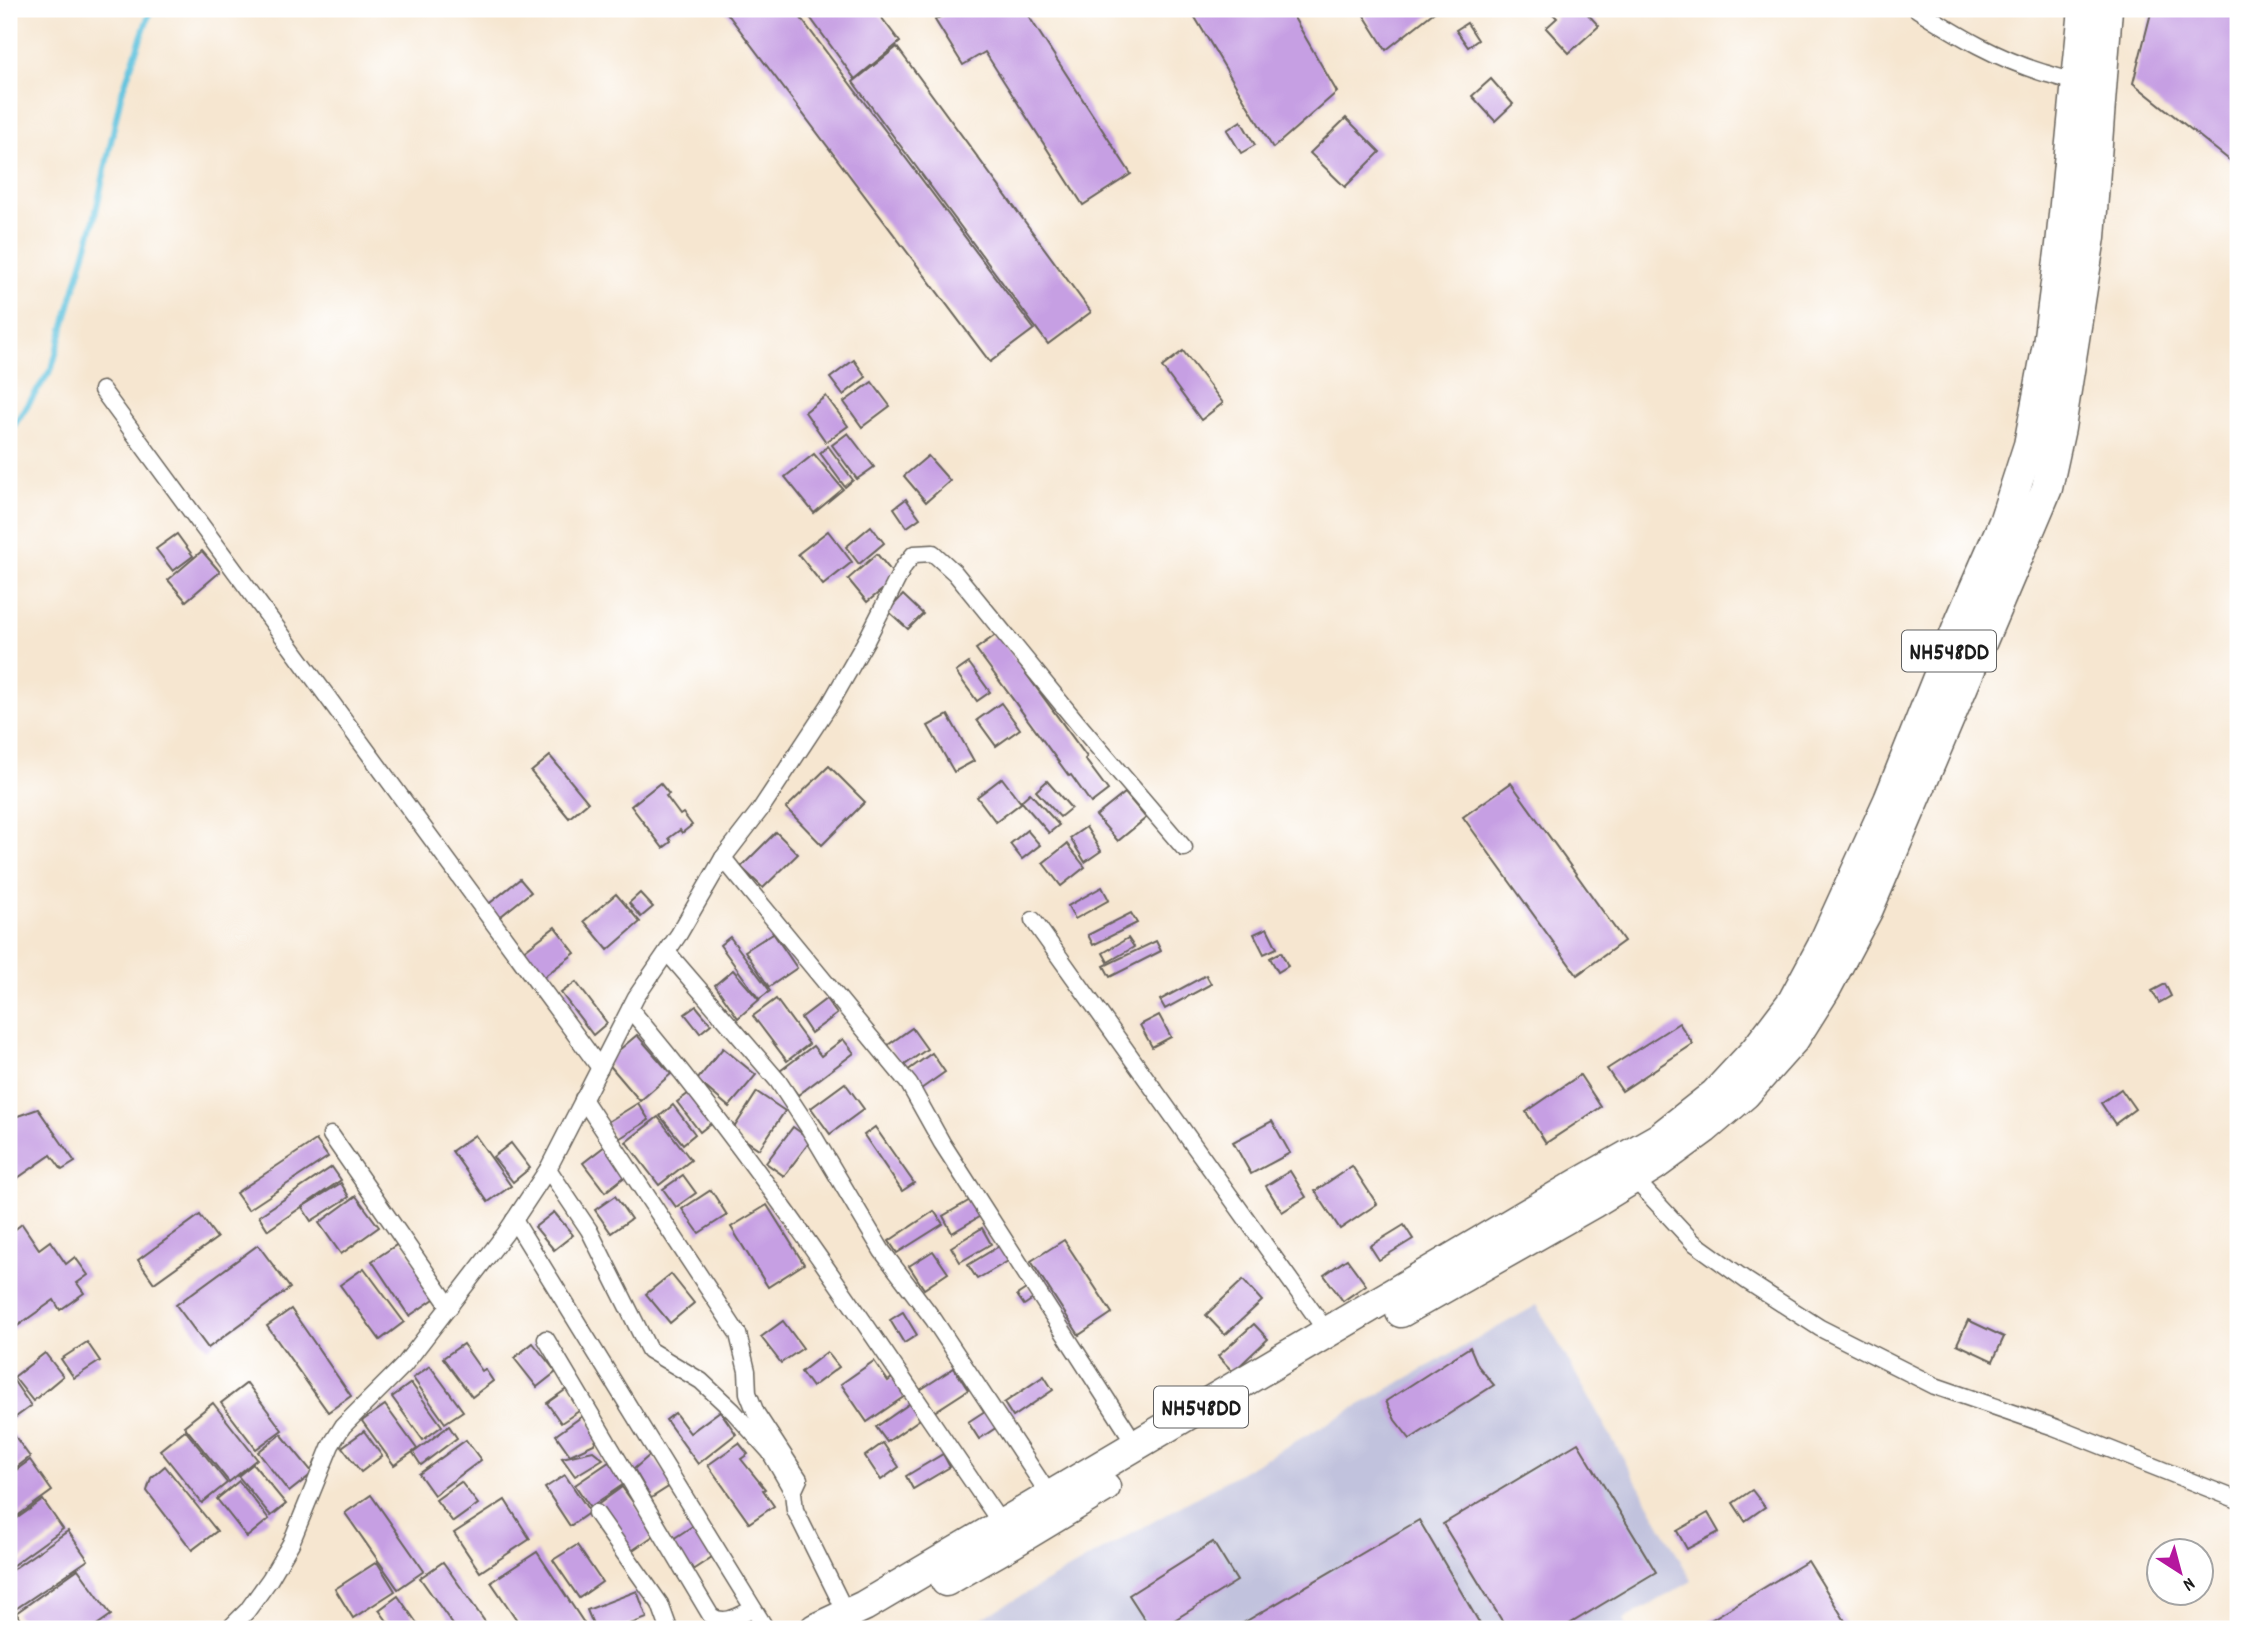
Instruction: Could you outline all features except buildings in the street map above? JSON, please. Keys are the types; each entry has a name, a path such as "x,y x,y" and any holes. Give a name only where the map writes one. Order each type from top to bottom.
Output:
{"highway":[{"name":"NH548DD","path":"2084,9 2089,83"},
{"name":"NH548DD","path":"815,1629 854,1624 1014,1542 1343,1345 1626,1170 1659,1138 1715,1094 1755,1051 1793,1001 1822,947 1869,876 1961,620 2004,522 2029,444 2048,344 2089,83 2107,9"},
{"name":"NH548DD","path":"854,1624 1002,1525 1327,1332 1626,1170"}],"street":[{"path":"1917,9 1990,53 2022,66 2089,83"},
{"path":"102,390 600,1068"},
{"path":"229,1629 247,1611 291,1543 331,1445 343,1426 404,1365 514,1220 548,1169 636,997 723,858 760,810 830,704 904,566 914,554 933,553 955,573 1184,848"},
{"path":"723,858 916,1093 942,1143 1136,1445"},
{"path":"1033,920 1327,1332"},
{"path":"667,951 778,1081 882,1251 934,1320 1050,1496"},
{"path":"630,1010 684,1074 764,1179 1002,1525"},
{"path":"583,1099 738,1334 747,1371 748,1394 756,1413 799,1479 793,1492"},
{"path":"331,1135 450,1307"},
{"path":"548,1169 589,1230 649,1350 701,1381 770,1452 793,1492 795,1510 804,1532 854,1624"},
{"path":"1626,1170 1693,1242 1820,1328 1935,1386 2054,1427 2238,1500"},
{"path":"514,1220 766,1629"},
{"path":"546,1339 712,1616 724,1621 753,1609"},
{"path":"596,1513 660,1604 669,1629"}],"shaded area":[{"path":"1537,1305 1692,1581 1623,1620 1627,1629 963,1629"}],"waterway":[{"path":"9,433 52,368 93,225 121,95 151,9"}]}
